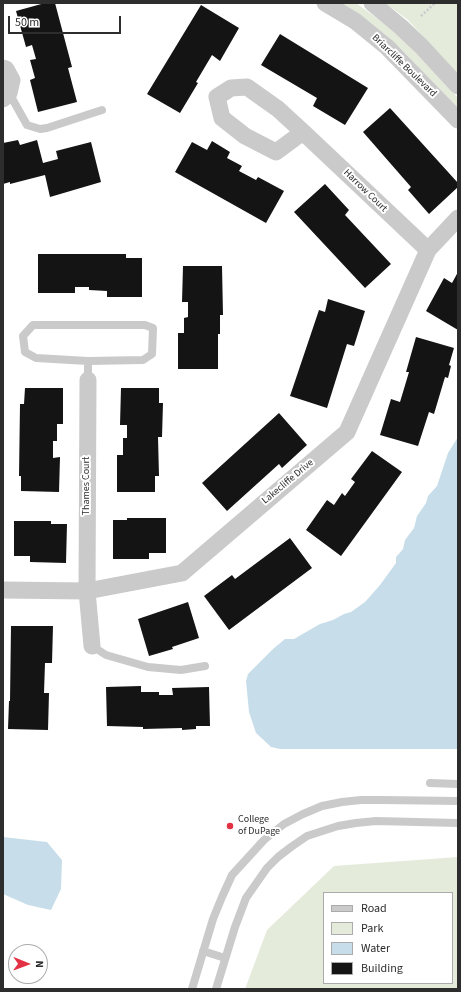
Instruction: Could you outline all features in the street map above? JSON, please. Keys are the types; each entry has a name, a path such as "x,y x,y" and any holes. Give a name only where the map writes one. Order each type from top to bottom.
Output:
{"street":[{"name":"Briarcliffe Boulevard","path":"325,3 355,21 387,47 458,120"},
{"path":"372,3 421,46 458,86"},
{"path":"3,68 6,69 12,80 6,96"},
{"name":"Harrow Court","path":"303,132 276,152 245,136 222,118 217,97 231,88 247,87 278,109 303,132 428,250"},
{"name":"Lakecliffe Drive","path":"3,590 87,591 182,573 347,432 428,250 458,218"},
{"name":"Thames Court","path":"88,380 87,591 92,646"}],"lane":[{"path":"6,96 27,125 40,129 102,110"},
{"path":"145,325 153,328 152,354 143,360 88,361 36,358 25,352 23,336 33,326 145,325"},
{"path":"88,361 88,380"},
{"path":"92,646 106,655 148,667 181,670 205,666"},
{"path":"430,783 458,784"},
{"path":"192,989 215,914 232,875 264,840 284,824 322,806 342,802 369,800 458,800"},
{"path":"216,989 240,912 255,884 278,857 307,836 338,826 376,821 458,823"},
{"path":"203,951 226,958"}],"path":[{"path":"421,16 436,3"}],"green space":[{"path":"341,3 356,3 393,30 458,98 458,110 406,54 387,36"},
{"path":"385,3 458,3 458,74 408,20"},
{"path":"458,857 458,989 245,989 267,930 334,866"}],"water":[{"path":"458,437 458,749 280,749 271,747 256,733 249,712 246,681 248,674 285,639 294,639 320,624 351,612 365,602 396,563 396,557 403,549 405,540 414,528 417,516 426,503 428,496 437,486 448,453"},
{"path":"3,837 47,842 62,860 61,889 51,910 28,905 3,894"}],"building":[{"path":"45,3 55,3 72,67 68,68 77,102 38,112 30,80 35,78 30,60 36,59 32,45 26,47 16,11"},
{"path":"201,5 239,28 220,61 212,55 196,82 198,83 180,113 147,94"},
{"path":"280,34 368,88 345,125 313,106 317,98 261,65"},
{"path":"390,108 458,183 458,187 429,214 408,190 411,187 363,132"},
{"path":"18,140 20,145 37,140 43,163 58,159 56,151 91,142 101,182 50,197 45,175 10,184 10,182 3,184 3,143"},
{"path":"212,141 230,152 227,158 242,166 239,171 256,180 258,177 284,191 266,223 175,172 192,142 207,150"},
{"path":"325,184 349,210 345,215 391,264 365,288 294,212"},
{"path":"38,254 126,254 126,258 142,258 142,297 107,297 107,291 89,290 89,287 75,287 75,293 38,293"},
{"path":"183,266 222,266 223,315 220,315 220,334 218,334 218,369 178,369 178,333 184,333 184,318 188,317 188,302 182,302"},
{"path":"458,272 458,330 426,311 444,278 452,283"},
{"path":"328,299 365,311 354,346 347,344 327,408 290,396 319,310 325,312"},
{"path":"416,337 454,348 449,365 451,366 448,378 445,377 434,414 429,412 418,446 380,435 391,399 400,402 409,372 406,372"},
{"path":"25,388 63,388 63,424 57,424 57,441 53,441 53,458 60,457 59,492 21,491 21,476 19,476 20,404 24,404"},
{"path":"121,388 159,388 159,403 163,403 162,437 158,437 159,476 155,476 155,492 117,492 117,455 123,455 123,438 127,438 127,425 120,425"},
{"path":"279,413 307,445 282,468 279,464 227,511 202,483"},
{"path":"372,451 402,472 341,556 306,530 327,500 334,505 342,493 345,496 355,482 351,479"},
{"path":"127,518 166,518 166,553 149,553 149,559 113,559 113,520 127,520"},
{"path":"14,521 51,521 51,524 67,524 66,563 30,562 30,556 14,556"},
{"path":"290,538 312,568 229,630 204,596 232,575 235,579"},
{"path":"188,602 199,638 172,647 173,649 149,656 138,619"},
{"path":"11,626 53,626 52,663 45,663 44,693 49,693 48,730 8,729"},
{"path":"141,686 141,692 159,692 159,695 173,695 172,688 209,687 210,726 196,726 196,729 182,730 182,728 143,729 143,727 107,726 106,687"}],"place":[{"name":"College of DuPage","path":"230,826"}]}
